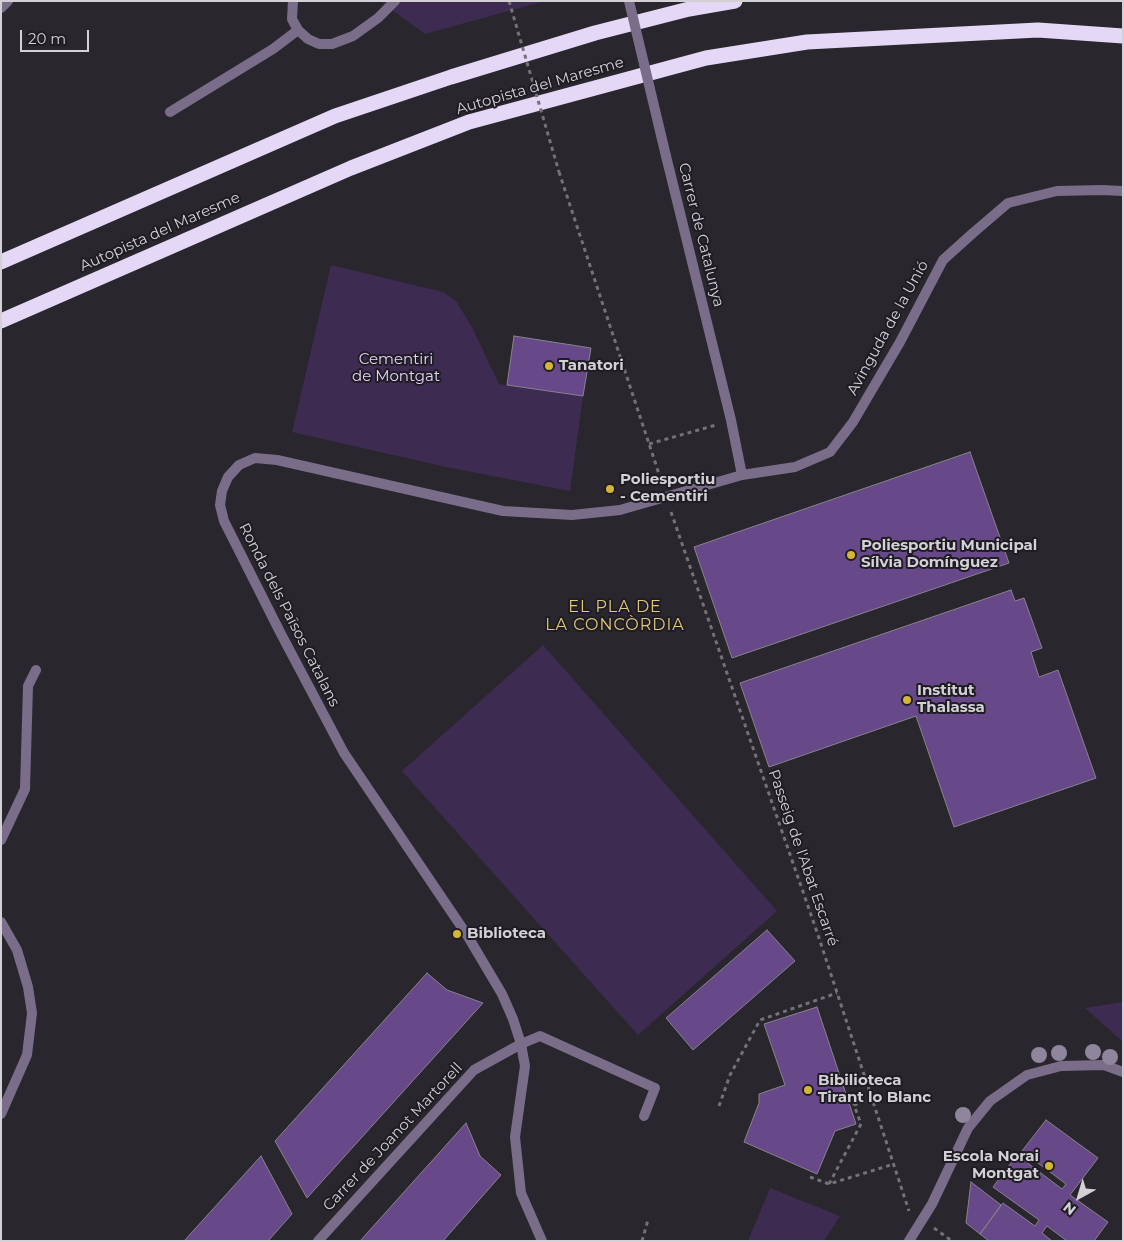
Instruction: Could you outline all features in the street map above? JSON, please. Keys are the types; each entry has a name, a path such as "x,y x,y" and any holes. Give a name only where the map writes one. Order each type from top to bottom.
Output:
{"highway":[{"path":"1,262 335,116 451,77 596,33 690,9 736,1"},
{"name":"Autopista del Maresme","path":"1,321 351,168 469,122 706,58 807,42 1038,30 1123,36"}],"street":[{"path":"1,8 8,1"},
{"path":"293,1 292,19 298,30 308,39 319,44 332,44 353,36 378,18 395,1"},
{"name":"Carrer de Catalunya","path":"629,1 731,420 742,475"},
{"path":"170,112 273,48 298,30"},
{"name":"Avinguda de la Unió","path":"742,475 795,467 830,452 853,422 900,342 943,260 1008,203 1058,191 1123,191"},
{"name":"Ronda dels Països Catalans","path":"542,1241 521,1193 515,1137 525,1066 521,1044 502,994 468,934 344,753 224,521 220,505 222,491 228,477 240,465 255,458 277,460 503,511 572,515 620,510 742,475"},
{"path":"1,840 25,789 28,686 36,670"},
{"path":"1,922 16,950 28,987 32,1013 26,1055 1,1114"},
{"name":"Carrer de Joanot Martorell","path":"318,1241 474,1070 521,1044 540,1036 610,1073 655,1088 644,1116"},
{"path":"909,1241 932,1204 968,1128 990,1101 1027,1075 1061,1066 1104,1065 1123,1072"}],"path":[{"path":"509,1 559,172 661,480"},
{"path":"649,444 731,420"},
{"name":"Passeig de l'Abat Escarré","path":"670,509 837,992 911,1217"},
{"path":"719,1106 730,1076 760,1020 837,992"},
{"path":"829,1184 861,1124 854,1106 872,1099"},
{"path":"810,1177 829,1184 894,1164"},
{"path":"642,1241 648,1220"},
{"path":"931,1226 952,1241"}],"green space":[{"path":"380,1 545,1 425,34"},
{"name":"Cementiri de Montgat","path":"331,265 443,292 456,301 472,327 499,384 583,396 570,491 446,467 292,432"},
{"path":"543,645 777,911 638,1035 402,771"},
{"path":"1123,1002 1123,1042 1085,1008"},
{"path":"770,1188 840,1216 824,1241 748,1241"}],"building":[{"name":"Tanatori","path":"514,336 591,348 583,396 507,385"},
{"name":"Poliesportiu Municipal Sílvia Domínguez","path":"970,452 1009,563 732,658 694,547"},
{"name":"Institut Thalassa","path":"1011,590 1015,601 1024,598 1042,648 1031,652 1039,677 1058,670 1096,778 954,827 916,716 769,767 740,683"},
{"path":"767,930 795,961 693,1050 666,1018"},
{"path":"427,973 447,990 483,1003 307,1198 275,1141"},
{"name":"Bibilioteca Tirant lo Blanc","path":"817,1007 856,1124 835,1131 817,1174 744,1142 759,1103 759,1094 785,1085 764,1024"},
{"path":"1046,1120 1098,1158 1070,1195 1108,1222 1094,1241 1067,1241 1047,1226 1042,1233 1052,1241 989,1241 980,1234 1003,1203 1035,1226 1039,1220 993,1187 1017,1155 1062,1189 1066,1184 1022,1151"},
{"path":"466,1123 480,1156 501,1175 443,1241 360,1241"},
{"path":"261,1156 292,1214 268,1241 184,1241"},
{"path":"971,1182 1001,1205 980,1234 966,1223"}],"place":[{"name":"Tanatori","path":"549,366"},
{"name":"Poliesportiu - Cementiri","path":"610,489"},
{"name":"Poliesportiu Municipal Sílvia Domínguez","path":"851,555"},
{"name":"Institut Thalassa","path":"907,700"},
{"name":"Biblioteca","path":"457,934"},
{"name":"Bibilioteca Tirant lo Blanc","path":"808,1090"},
{"name":"Escola Norai Montgat","path":"1049,1166"}],"district":[{"name":"EL PLA DE LA CONCÒRDIA","path":"615,616"}]}
